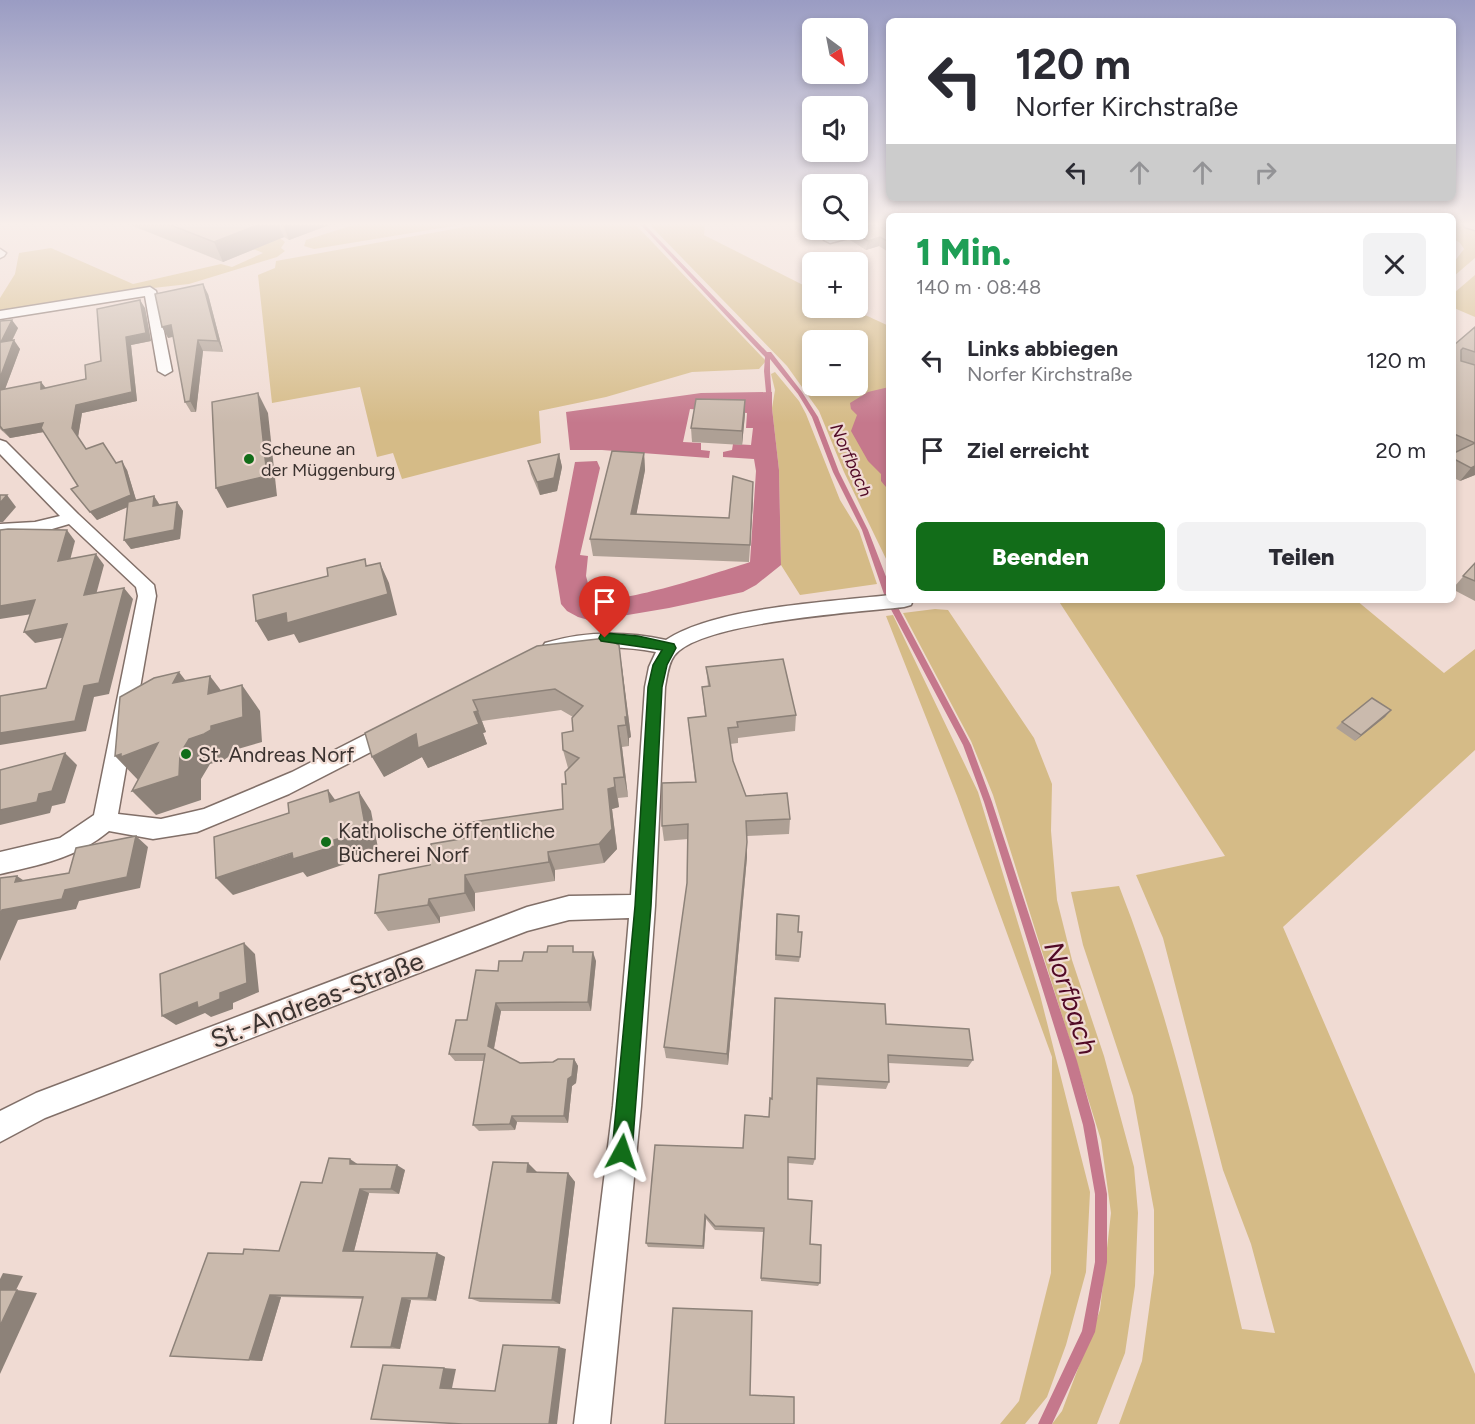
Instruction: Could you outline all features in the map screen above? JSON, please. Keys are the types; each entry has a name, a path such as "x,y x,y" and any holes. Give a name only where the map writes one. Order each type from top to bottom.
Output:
{"street":[{"path":"0,315 150,291 165,370"},
{"path":"0,445 72,518 145,585 147,596 105,820 86,838 65,848 0,863"},
{"path":"0,530 35,528 72,518"},
{"path":"592,1424 621,1163 643,906 656,676 670,648 699,632 728,623 886,602"},
{"path":"530,657 567,643 605,638 638,640 670,648"},
{"path":"105,820 123,826 147,829 169,828 193,822 284,787 409,722"},
{"name":"St.-Andreas-Straße","path":"0,1128 36,1107 527,919 569,908 643,906"}],"shaded area":[{"path":"5,290 138,290 0,313 0,298"},
{"path":"260,290 699,290 766,361 759,369 692,372 606,397 539,411 541,443 402,479 393,453 377,457 360,387 272,403"},
{"path":"714,290 802,290 802,318 868,316 886,325 886,559 844,472 819,411 808,396 868,396 868,330 802,330 802,387 787,366"},
{"path":"1475,290 1475,317 1456,309 1456,291"},
{"path":"775,372 799,401 806,414 840,500 859,531 877,584 800,595 781,565 779,470 772,408 775,390 771,374"},
{"path":"886,388 886,487 881,481 881,474 868,461 851,431 857,415 851,409 850,403 861,396 868,396 868,392"},
{"path":"772,392 779,470 781,565 756,585 743,592 669,608 592,621 567,611 561,604 555,567 575,462 597,461 600,468 580,555 588,556 586,576 592,598 605,599 670,587 750,562 756,471 754,459 723,457 723,452 732,450 733,444 751,445 753,428 746,428 747,413 690,409 683,442 701,443 701,450 710,451 709,458 602,450 570,450 566,412 701,393"},
{"path":"1060,603 1360,603 1444,673 1475,649 1475,750 1283,927 1475,1374 1475,1424 1119,1424 1142,1361 1154,1273 1154,1210 1133,1096 1083,945 1071,892 1119,886 1157,994 1173,1049 1242,1329 1275,1333 1251,1244 1223,1170 1163,938 1136,875 1225,856"},
{"path":"935,609 948,610 1034,738 1052,784 1051,831 1057,900 1072,960 1104,1056 1134,1167 1138,1213 1135,1286 1125,1353 1097,1424 1052,1424 1062,1411 1100,1310 1111,1213 1101,1140 993,795 971,741 903,613"},
{"path":"893,615 978,792 1040,995 1090,1192 1086,1272 1066,1345 1047,1397 1025,1424 1000,1424 1019,1401 1051,1273 1052,1057 957,796 886,616"}],"building":[{"path":"172,290 205,290 218,341 198,340 190,401 185,402 171,325 162,327 155,294"},
{"path":"140,300 146,333 126,337 132,392 76,405 72,428 86,449 103,443 116,463 122,461 131,495 90,512 71,489 78,486 41,428 43,423 3,430 0,426 0,390 41,382 41,389 86,379 85,365 101,361 97,309"},
{"path":"12,320 1,342 14,340 0,378 0,321"},
{"path":"1475,327 1475,352 1463,348 1461,361 1475,365 1475,443 1456,435 1456,343"},
{"path":"258,393 267,476 216,488 212,402"},
{"path":"696,399 745,400 742,431 691,428"},
{"path":"1475,443 1475,466 1471,468 1456,460 1456,452"},
{"path":"612,451 644,453 631,514 729,518 733,476 753,482 750,545 590,539"},
{"path":"559,454 554,478 537,482 528,461"},
{"path":"0,495 7,495 0,503"},
{"path":"154,496 153,506 177,502 174,530 124,540 128,502"},
{"path":"0,530 67,530 58,561 96,554 84,595 124,588 99,683 84,686 75,721 0,733 0,696 46,688 67,624 24,632 35,600 0,606"},
{"path":"365,559 366,566 380,563 388,594 287,623 286,613 256,621 253,595 328,576 327,568"},
{"path":"1475,563 1475,581 1463,576"},
{"path":"606,638 619,645 627,717 625,717 626,725 618,726 624,777 614,778 615,787 608,789 612,829 599,844 548,852 549,862 465,875 465,893 429,899 428,905 375,913 379,875 430,865 431,844 466,838 466,823 563,809 562,784 566,784 565,772 579,758 563,750 562,733 573,731 572,718 583,706 555,689 473,700 478,711 474,712 479,724 418,748 416,734 372,757 365,733 537,646"},
{"path":"783,659 796,715 737,722 738,727 728,728 733,761 746,796 787,793 790,819 746,821 747,842 727,1054 664,1047 687,883 688,824 662,826 662,783 696,782 688,718 706,716 702,687 710,686 706,667"},
{"path":"179,672 173,683 210,676 208,694 242,685 243,717 211,726 211,730 189,739 180,754 179,776 132,791 158,743 121,757 121,754 115,756 120,697 154,678"},
{"path":"1372,698 1391,710 1361,735 1342,722"},
{"path":"65,753 52,791 39,794 37,802 0,810 0,770"},
{"path":"328,790 330,802 359,792 366,830 334,840 335,846 293,859 292,853 216,878 214,837 289,813 288,803"},
{"path":"136,836 127,877 65,890 62,899 2,910 0,915 0,878 17,876 15,882 69,873 76,848"},
{"path":"777,914 799,916 798,932 802,932 800,957 776,955"},
{"path":"244,943 247,983 220,993 220,999 198,1008 197,1002 162,1016 160,974"},
{"path":"548,946 573,946 573,952 593,952 588,1002 496,1003 488,1046 520,1063 574,1059 572,1076 568,1079 564,1116 512,1116 510,1124 473,1125 485,1054 449,1054 456,1020 467,1020 476,970 498,971 499,961 522,961 524,952 547,952"},
{"path":"775,998 885,1004 886,1024 969,1029 973,1060 888,1055 889,1082 817,1078 815,1159 788,1157 788,1199 812,1201 810,1244 821,1245 820,1283 761,1278 764,1228 715,1226 705,1215 703,1246 646,1243 655,1145 743,1148 745,1115 769,1117 770,1098 772,1099"},
{"path":"329,1158 350,1159 350,1164 397,1165 391,1189 360,1189 343,1251 437,1253 428,1298 402,1298 391,1347 351,1347 363,1297 270,1295 249,1360 170,1356 208,1253 243,1254 244,1249 279,1251 301,1182 322,1183"},
{"path":"493,1162 528,1163 527,1172 568,1173 552,1300 469,1298"},
{"path":"0,1290 17,1290 0,1326"},
{"path":"673,1308 752,1311 750,1395 794,1397 794,1424 665,1424"},
{"path":"503,1345 559,1347 549,1424 463,1424 371,1419 383,1365 444,1368 440,1388 495,1391"}],"waterway":[{"name":"Norfbach","path":"705,290 768,357 769,353"},
{"name":"Norfbach","path":"769,353 800,393 815,417 836,472 865,530 886,587"},
{"path":"769,353 767,371 769,402"},
{"name":"Norfbach","path":"892,603 967,745 988,802 1071,1061 1089,1125 1101,1194 1101,1262 1088,1332 1045,1424"}],"place":[{"name":"Scheune an der Müggenburg","path":"249,459"},
{"name":"St. Andreas Norf","path":"186,754"},
{"name":"Katholische öffentliche Bücherei Norf","path":"326,842"}],"route":[{"path":"605,638 638,640 670,648 656,676 643,906 622,1152"}]}
